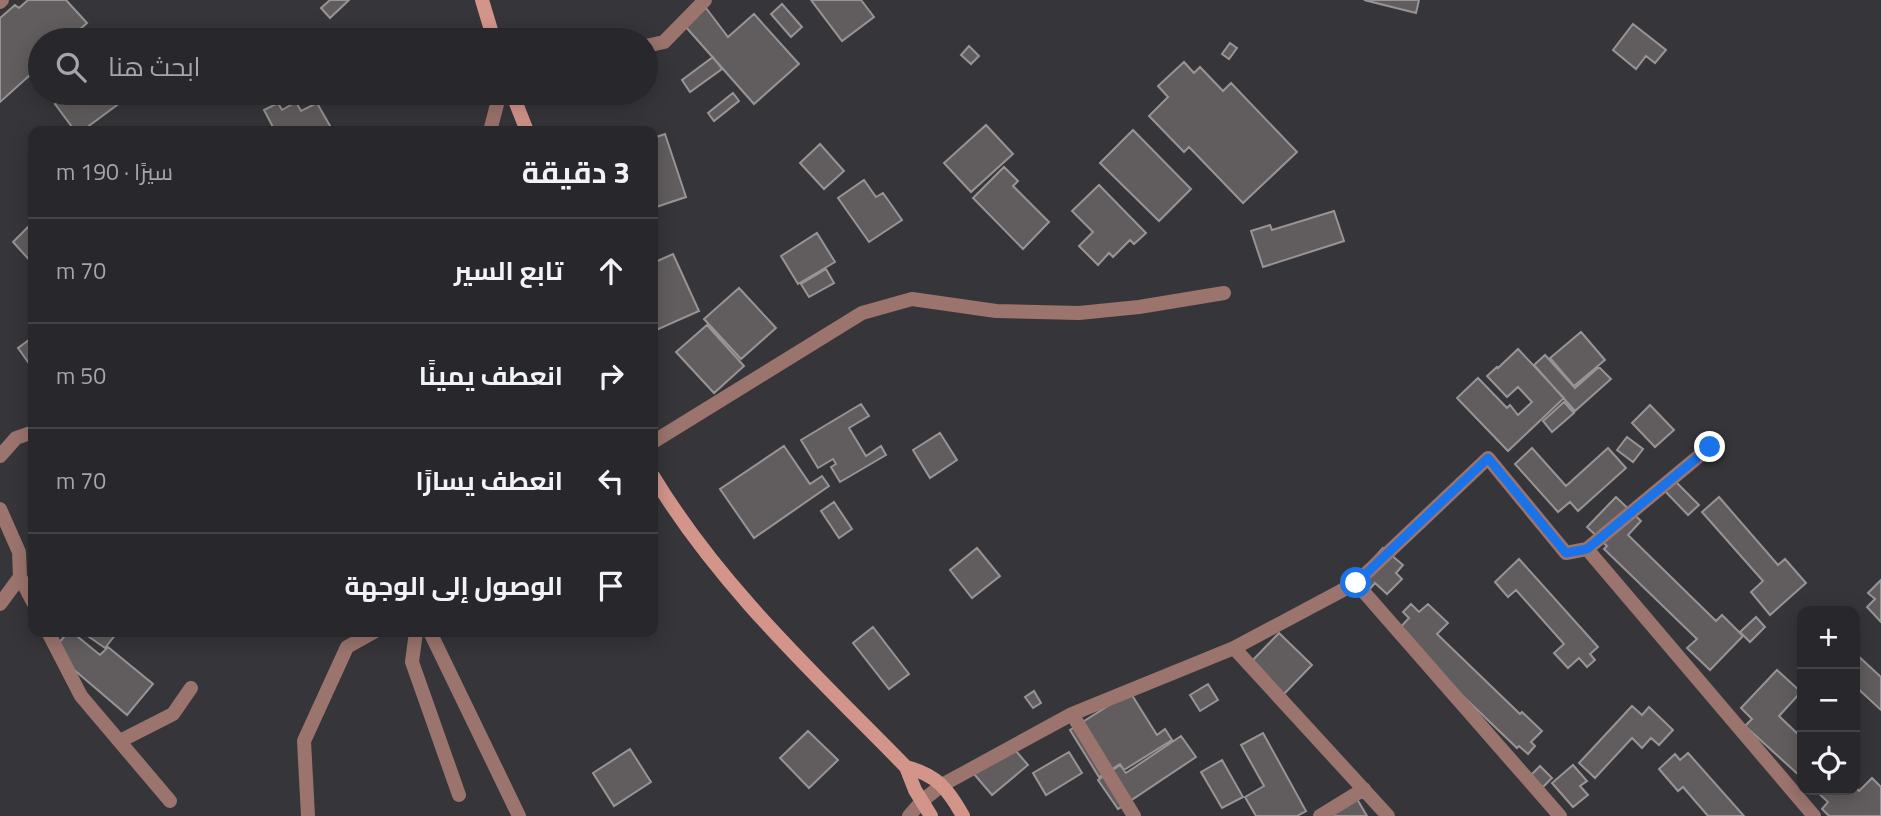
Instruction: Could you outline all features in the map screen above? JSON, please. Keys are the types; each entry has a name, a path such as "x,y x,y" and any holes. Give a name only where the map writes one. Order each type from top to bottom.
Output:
{"street":[{"path":"482,0 490,28"},
{"path":"658,43 664,42 705,0"},
{"path":"491,126 497,105"},
{"path":"517,105 525,126"},
{"path":"658,439 862,313 912,299 996,311 1079,313 1139,307 1224,293"},
{"path":"0,456 16,439 28,434"},
{"path":"909,816 942,785 1072,714 1234,648 1356,583 1488,458 1566,553 1587,549 1710,447"},
{"path":"658,494 739,594 906,767 931,816"},
{"path":"0,509 19,552 20,577 28,592"},
{"path":"1587,549 1814,816"},
{"path":"0,604 20,577"},
{"path":"1356,583 1560,816"},
{"path":"51,637 81,696 170,801"},
{"path":"308,816 304,741 347,647 365,637"},
{"path":"415,637 412,662 459,795"},
{"path":"432,637 519,816"},
{"path":"1234,648 1388,816"},
{"path":"120,741 173,714 191,688"},
{"path":"1072,714 1134,816"},
{"path":"906,767 931,776 942,785 963,816"},
{"path":"1320,816 1364,789"}],"building":[{"path":"28,0 66,0 87,23 81,28 28,28 28,77 0,102 0,18 15,5 19,8"},
{"path":"330,0 349,0 330,18 321,8"},
{"path":"811,0 861,0 874,17 842,41"},
{"path":"1364,0 1419,0 1416,13"},
{"path":"782,4 802,27 791,37 771,14"},
{"path":"706,8 728,37 754,14 799,64 754,104 685,26"},
{"path":"1633,24 1666,50 1655,63 1646,56 1636,69 1613,50"},
{"path":"1230,43 1237,48 1229,59 1222,54"},
{"path":"969,46 979,56 971,64 961,55"},
{"path":"713,57 722,69 690,92 682,80"},
{"path":"1184,62 1194,73 1200,67 1223,91 1231,83 1297,152 1243,203 1189,147 1184,152 1149,116 1168,97 1158,86"},
{"path":"733,93 739,101 714,121 708,113"},
{"path":"56,105 117,105 89,126 71,126"},
{"path":"279,105 282,110 291,105 298,105 301,111 318,105 330,126 272,126 264,110"},
{"path":"986,125 1013,154 971,192 944,163"},
{"path":"1133,130 1191,189 1159,221 1100,163"},
{"path":"665,134 686,197 658,206 658,136"},
{"path":"820,144 844,171 824,189 800,163"},
{"path":"1004,167 1018,181 1013,186 1049,222 1023,249 973,198"},
{"path":"864,180 876,197 883,193 902,220 869,242 838,198"},
{"path":"1099,185 1146,233 1134,244 1130,240 1113,257 1109,253 1098,265 1079,246 1093,232 1072,211"},
{"path":"1334,211 1344,241 1263,267 1251,231 1270,225 1272,230"},
{"path":"28,227 28,258 13,242"},
{"path":"817,233 835,262 798,284 781,256"},
{"path":"673,254 699,311 658,329 658,261"},
{"path":"826,269 834,283 809,297 801,284"},
{"path":"739,288 776,328 741,359 704,319"},
{"path":"707,325 744,366 714,393 676,352"},
{"path":"1581,332 1605,360 1574,386 1550,358"},
{"path":"28,341 28,362 18,348"},
{"path":"1518,349 1564,398 1508,451 1457,398 1478,378 1507,408 1510,405 1518,415 1532,402 1518,387 1507,397 1487,376"},
{"path":"1545,355 1575,388 1599,367 1611,379 1575,411 1534,365"},
{"path":"1564,402 1574,413 1552,432 1543,421"},
{"path":"861,404 869,416 849,428 866,456 881,446 886,455 840,482 831,467 836,464 833,459 818,468 801,440"},
{"path":"1650,405 1674,430 1655,447 1632,423"},
{"path":"940,433 957,460 930,478 913,450"},
{"path":"1627,437 1643,449 1633,462 1617,450"},
{"path":"784,446 810,484 822,476 829,486 754,538 720,489"},
{"path":"1532,448 1566,486 1608,448 1626,468 1578,511 1570,502 1558,512 1515,464"},
{"path":"1672,478 1699,505 1688,515 1662,488"},
{"path":"1616,497 1641,521 1628,535 1716,621 1722,615 1743,636 1710,670 1687,648 1697,639 1604,549 1607,546 1587,527"},
{"path":"1719,497 1778,565 1785,559 1806,583 1770,615 1751,592 1763,581 1702,512"},
{"path":"834,502 852,529 839,538 821,511"},
{"path":"977,548 1000,576 972,598 950,570"},
{"path":"1383,548 1403,565 1396,573 1402,579 1387,594 1375,583 1368,591 1355,579"},
{"path":"1519,559 1598,647 1590,654 1595,660 1587,667 1579,658 1568,668 1554,653 1564,644 1516,590 1508,597 1495,582"},
{"path":"1881,580 1881,622 1867,607 1875,599 1868,593"},
{"path":"1411,604 1419,612 1428,604 1448,623 1437,634 1520,714 1522,712 1542,731 1531,742 1535,746 1528,754 1519,746 1517,748 1396,632 1409,618 1403,612"},
{"path":"1756,617 1765,627 1750,642 1740,632"},
{"path":"873,627 909,674 889,689 853,643"},
{"path":"1279,633 1312,665 1282,696 1249,664"},
{"path":"64,637 78,637 100,655 108,647 153,684 127,715 52,651"},
{"path":"89,637 114,637 105,648"},
{"path":"1860,658 1881,677 1881,710 1860,691"},
{"path":"1777,670 1797,688 1797,696 1779,716 1797,733 1797,773 1745,726 1752,719 1741,708"},
{"path":"1208,684 1218,700 1200,711 1190,695"},
{"path":"1034,691 1041,703 1033,708 1025,697"},
{"path":"1130,692 1157,735 1165,729 1172,740 1124,770 1120,764 1099,777 1070,730"},
{"path":"1632,706 1642,715 1649,707 1673,730 1659,745 1651,738 1642,748 1632,738 1595,778 1579,763"},
{"path":"808,731 838,760 809,788 780,758"},
{"path":"1263,733 1306,811 1297,816 1256,816 1245,797 1264,786 1241,745"},
{"path":"1181,736 1196,757 1118,809 1098,780 1120,765 1126,773"},
{"path":"1010,744 1028,765 992,795 974,774"},
{"path":"630,749 651,782 614,806 593,773"},
{"path":"1069,752 1082,773 1046,795 1033,773"},
{"path":"1688,753 1744,816 1708,816 1683,787 1678,791 1659,769 1675,754 1680,760"},
{"path":"1222,760 1243,797 1222,808 1201,772"},
{"path":"1573,765 1587,781 1580,786 1588,795 1573,807 1552,783"},
{"path":"1540,766 1552,778 1541,789 1529,777"},
{"path":"1872,778 1881,787 1881,816 1829,816 1822,809 1828,802 1820,795 1860,795 1860,790"},
{"path":"1357,799 1367,816 1327,816"}],"route":[{"path":"1356,583 1488,458 1566,553 1587,549 1710,447"}]}
